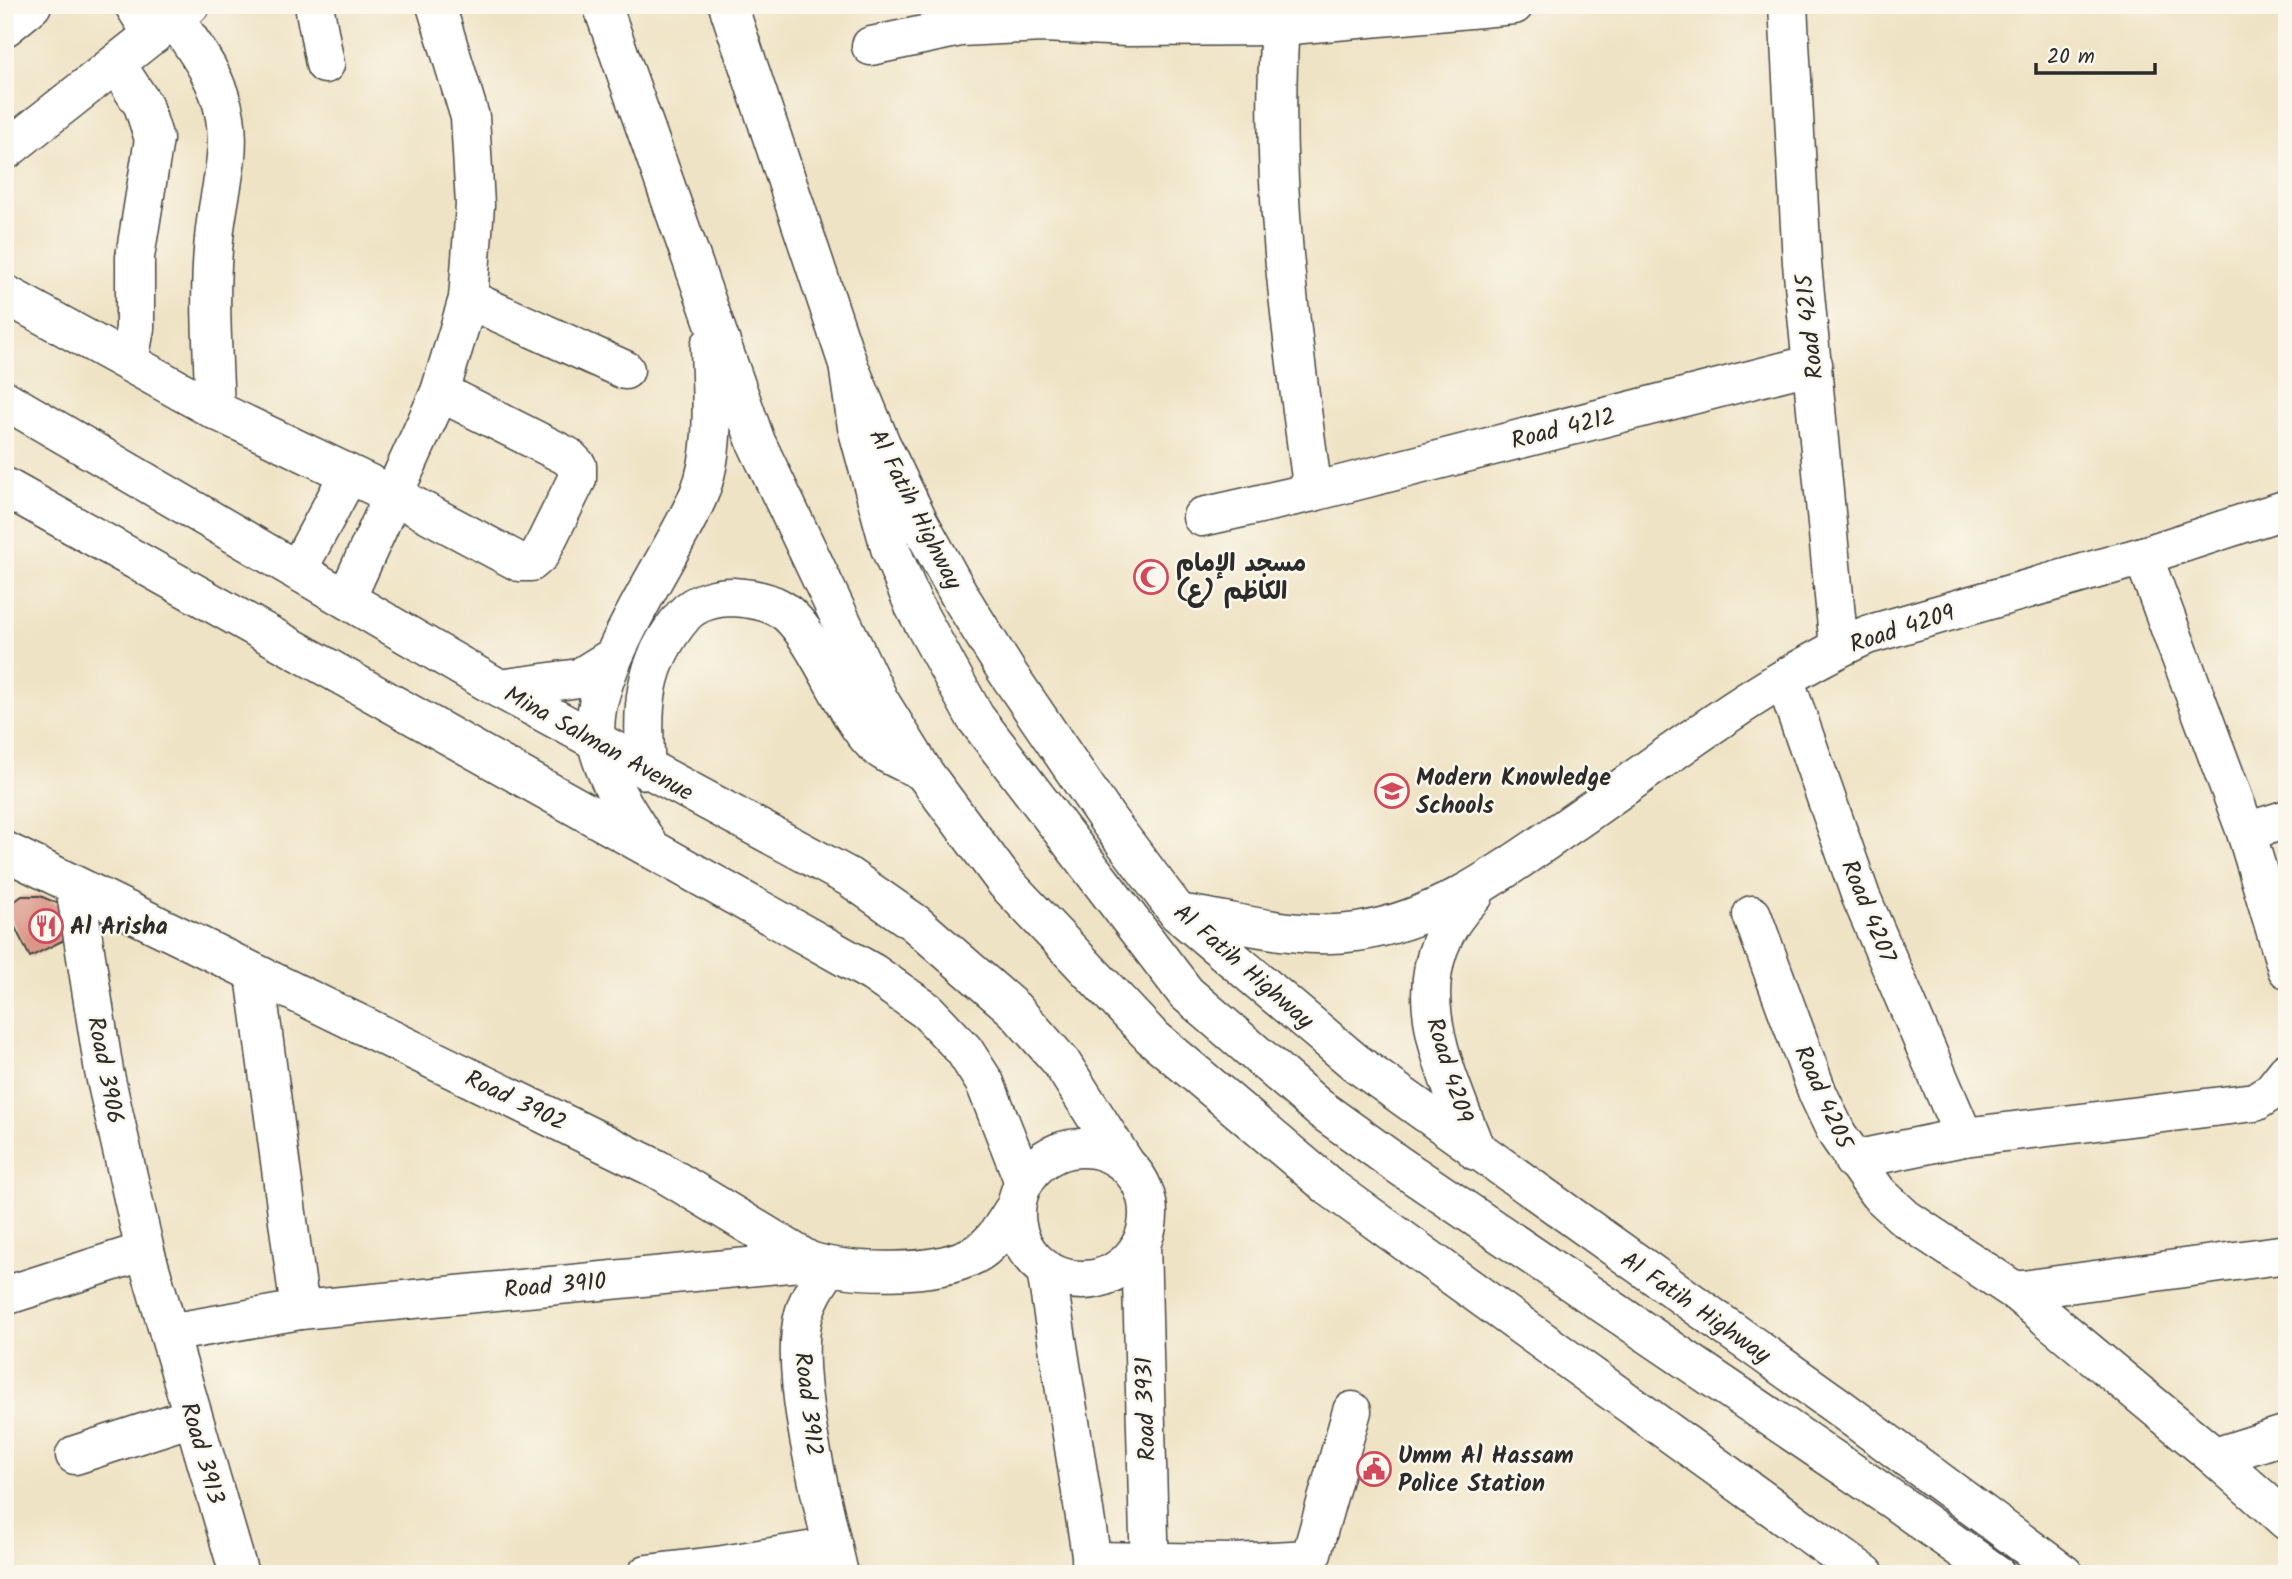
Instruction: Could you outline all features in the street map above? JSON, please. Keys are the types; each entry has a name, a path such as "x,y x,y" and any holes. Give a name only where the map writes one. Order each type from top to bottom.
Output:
{"main road":[{"path":"5,27 32,5"},
{"path":"314,5 325,64"},
{"path":"346,599 440,392 468,299 475,205 470,117 436,5"},
{"path":"602,5 755,442 879,700 925,774 1015,893 1151,1037 1331,1188 1865,1574"},
{"name":"Al Fatih Highway","path":"728,5 848,364 881,444 961,598 1100,809 1178,913 1356,1063 1836,1405 2064,1574"},
{"path":"872,46 961,27 1043,23 1128,27 1194,15 1280,26 1514,5"},
{"name":"Road 4215","path":"1788,5 1802,263 1839,648"},
{"path":"5,151 116,64 163,16 211,71 226,117 224,177 214,237 212,285 215,410"},
{"path":"1280,26 1276,114 1292,332 1313,492"},
{"path":"116,64 143,104 154,139 135,257 135,328 129,361"},
{"path":"5,294 215,410 348,476 395,496 519,562 531,562 540,554 577,479 577,466 567,456 440,392"},
{"path":"468,299 625,370"},
{"path":"650,847 615,792 596,741 597,712 613,657 700,492 712,425 709,312"},
{"path":"848,364 857,427 886,536 914,606 943,663 983,727 1186,993 1319,1108 1397,1164 1885,1494 1996,1574"},
{"name":"Road 4212","path":"1202,517 1313,492 1812,364"},
{"name":"Mina Salman Avenue","path":"5,400 500,689 849,877 915,923 1014,1009 1061,1062 1125,1163"},
{"path":"298,571 348,476"},
{"path":"5,487 862,966 927,1012 964,1050 985,1083 1020,1194 1019,1235 1025,1249 1046,1270 1067,1279 1089,1280 1110,1274 1128,1262 1141,1244 1148,1223 1147,1200 1139,1180 1125,1163 1108,1153 1069,1149 1051,1156 1035,1167 1020,1194"},
{"name":"Road 4209","path":"1178,913 1283,931 1356,932 1426,913 1488,881 1785,681 1839,648 1867,635 2143,556 2287,509"},
{"path":"2143,556 2246,832 2287,969"},
{"path":"646,770 643,714 647,681 666,636 690,609 719,597 751,598 782,608 801,631 874,744 925,774"},
{"path":"500,689 579,678 613,657"},
{"name":"Road 4207","path":"1785,681 1861,897 1964,1137"},
{"path":"2246,832 2287,819"},
{"name":"Road 3902","path":"5,851 33,862 75,887 657,1169 819,1264 874,1270 953,1263 975,1254 991,1243 1020,1194"},
{"name":"Road 4209","path":"1476,1151 1434,1032 1430,983 1439,942 1451,919 1488,881"},
{"name":"Road 3906","path":"75,887 104,1071 145,1251 169,1333"},
{"name":"Road 4205","path":"1752,915 1818,1094 1853,1160 1878,1193 1905,1218 2015,1291 2215,1457 2287,1521"},
{"path":"255,975 300,1310"},
{"path":"1853,1160 1964,1137 2231,1107 2282,1093"},
{"name":"Road 3931","path":"1141,1244 1150,1567"},
{"path":"5,1296 145,1251"},
{"path":"2015,1291 2287,1254"},
{"name":"Road 3910","path":"169,1333 300,1310 819,1264"},
{"name":"Road 3912","path":"647,1574 723,1565 836,1560 804,1403 801,1341 803,1317 819,1264"},
{"path":"1046,1270 1092,1567 1235,1563 1308,1567 1352,1411"},
{"name":"Road 3913","path":"169,1333 239,1574"},
{"path":"75,1455 192,1417"},
{"path":"2215,1457 2287,1434"}],"building":[{"name":"Al Arisha","path":"22,896 40,896 62,905 80,932 30,957 5,908"}],"place":[{"name":"مسجد الإمام الكاظم (ع)","path":"1151,577"},
{"name":"Modern Knowledge Schools","path":"1392,791"},
{"name":"Al Arisha","path":"46,926"},
{"name":"Umm Al Hassam Police Station","path":"1374,1469"}]}
